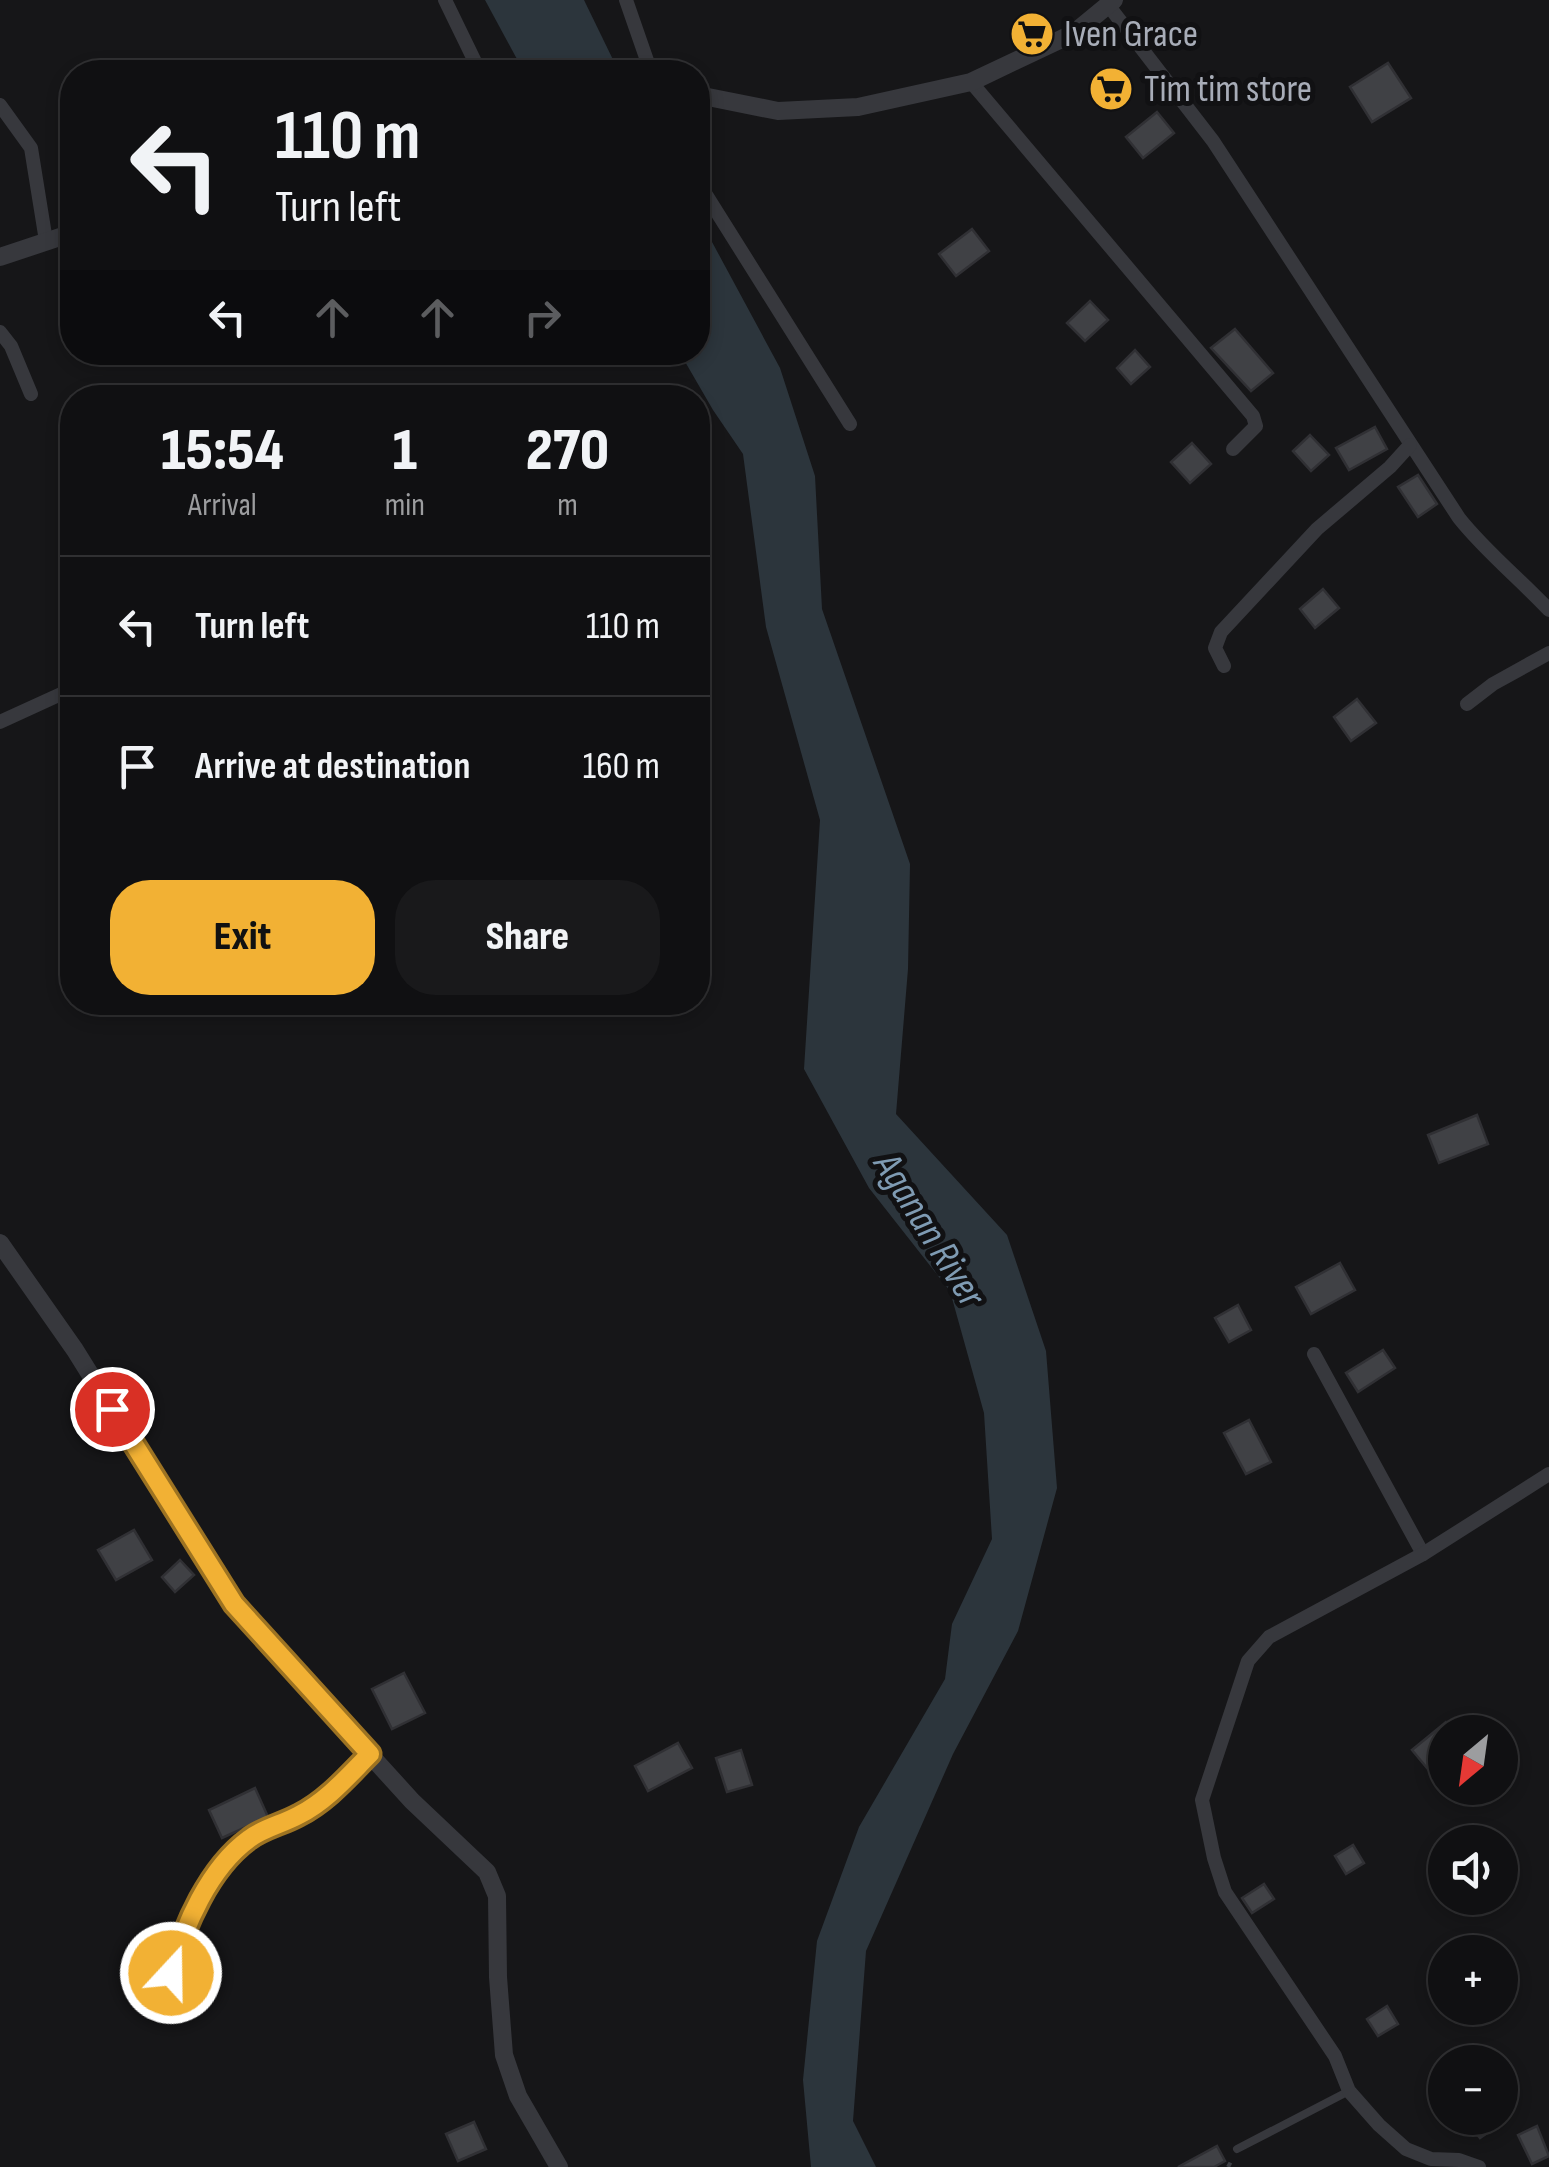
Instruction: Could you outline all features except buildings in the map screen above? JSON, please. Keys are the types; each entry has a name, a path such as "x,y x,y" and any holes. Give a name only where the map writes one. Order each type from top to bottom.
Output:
{"street":[{"path":"445,0 474,60"},
{"path":"626,0 647,60"},
{"path":"710,97 778,110 858,106 971,82 1074,33 1111,3 1213,141 1410,445 1486,552 1549,610"},
{"path":"971,82 1253,416 1256,426 1233,449"},
{"path":"0,105 31,148 46,241"},
{"path":"710,201 850,424"},
{"path":"0,258 60,237"},
{"path":"0,332 11,346 31,394"},
{"path":"1224,666 1215,648 1221,632 1317,528 1390,467 1410,445"},
{"path":"1467,704 1493,684 1549,653"},
{"path":"0,722 60,695"},
{"path":"0,1243 75,1350 234,1604 412,1801 486,1872 498,1896 498,1977 504,2055 518,2096 558,2167"},
{"path":"1314,1354 1423,1554"},
{"path":"1479,2167 1460,2160 1432,2160 1406,2149 1378,2125 1349,2090 1335,2056 1225,1892 1202,1800 1248,1661 1270,1638 1423,1554 1549,1474"},
{"path":"171,1973 178,1946 214,1876 249,1838 302,1814 332,1793 370,1754"}],"lane":[{"path":"1238,2150 1349,2090"}],"water":[{"path":"485,0 584,0 613,60 518,60"},
{"name":"Aganan River","path":"710,238 780,368 815,476 822,609 910,864 908,969 896,1114 1007,1235 1046,1351 1057,1488 1018,1631 953,1754 866,1951 853,2121 876,2167 811,2167 803,2080 817,1941 859,1827 945,1679 952,1624 992,1539 984,1413 950,1291 869,1188 804,1069 820,820 766,627 743,454 710,405 710,385 699,385 687,365 710,365"}],"place":[{"name":"Iven Grace","path":"1032,34"},
{"name":"Tim tim store","path":"1111,89"}],"route":[{"path":"112,1409 234,1604 370,1754 332,1793 302,1814 249,1838 214,1876 178,1946 171,1973"}]}
